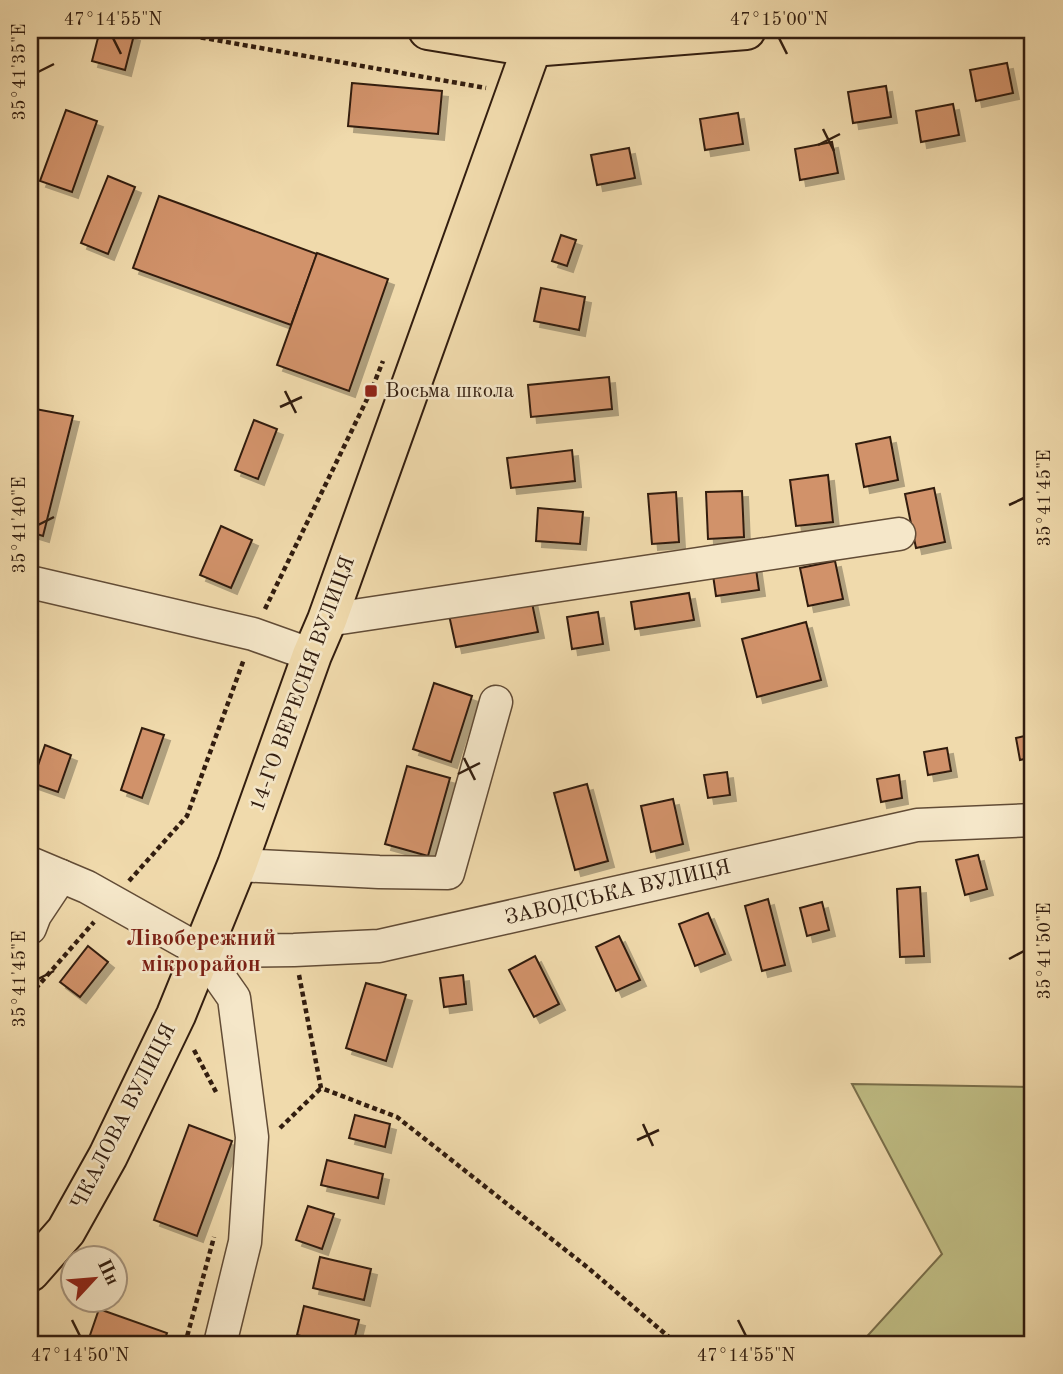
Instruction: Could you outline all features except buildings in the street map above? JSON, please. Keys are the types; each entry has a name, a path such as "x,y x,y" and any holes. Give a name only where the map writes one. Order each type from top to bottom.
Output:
{"main road":[{"path":"428,30 532,38 746,30"},
{"name":"14-ГО ВЕРЕСНЯ ВУЛИЦЯ","path":"201,951 237,865 327,620 532,38"},
{"name":"ЧКАЛОВА ВУЛИЦЯ","path":"30,1272 66,1231 108,1156 176,1015 201,951"}],"street":[{"path":"327,620 899,534"},
{"path":"30,582 253,634 312,655"},
{"path":"237,865 379,873 448,873 496,702"},
{"name":"ЗАВОДСЬКА ВУЛИЦЯ","path":"201,951 379,946 917,825 1033,820"},
{"path":"30,863 87,887 201,951 234,998 252,1137 246,1242 220,1344"},
{"path":"30,928 35,915 61,876"}],"path":[{"path":"159,30 487,88"},
{"path":"30,995 111,902"},
{"path":"294,950 321,1088"},
{"path":"176,1015 217,1094"},
{"path":"252,1137 282,1127 321,1088"},
{"path":"321,1088 397,1117 587,1267 670,1338"},
{"path":"184,1344 216,1229"}],"shaded area":[{"path":"852,1084 1033,1087 1033,1344 860,1344 942,1254"}],"place":[{"name":"Восьма школа","path":"371,391"}],"district":[{"name":"Лівобережний мікрорайон","path":"201,951"}]}
